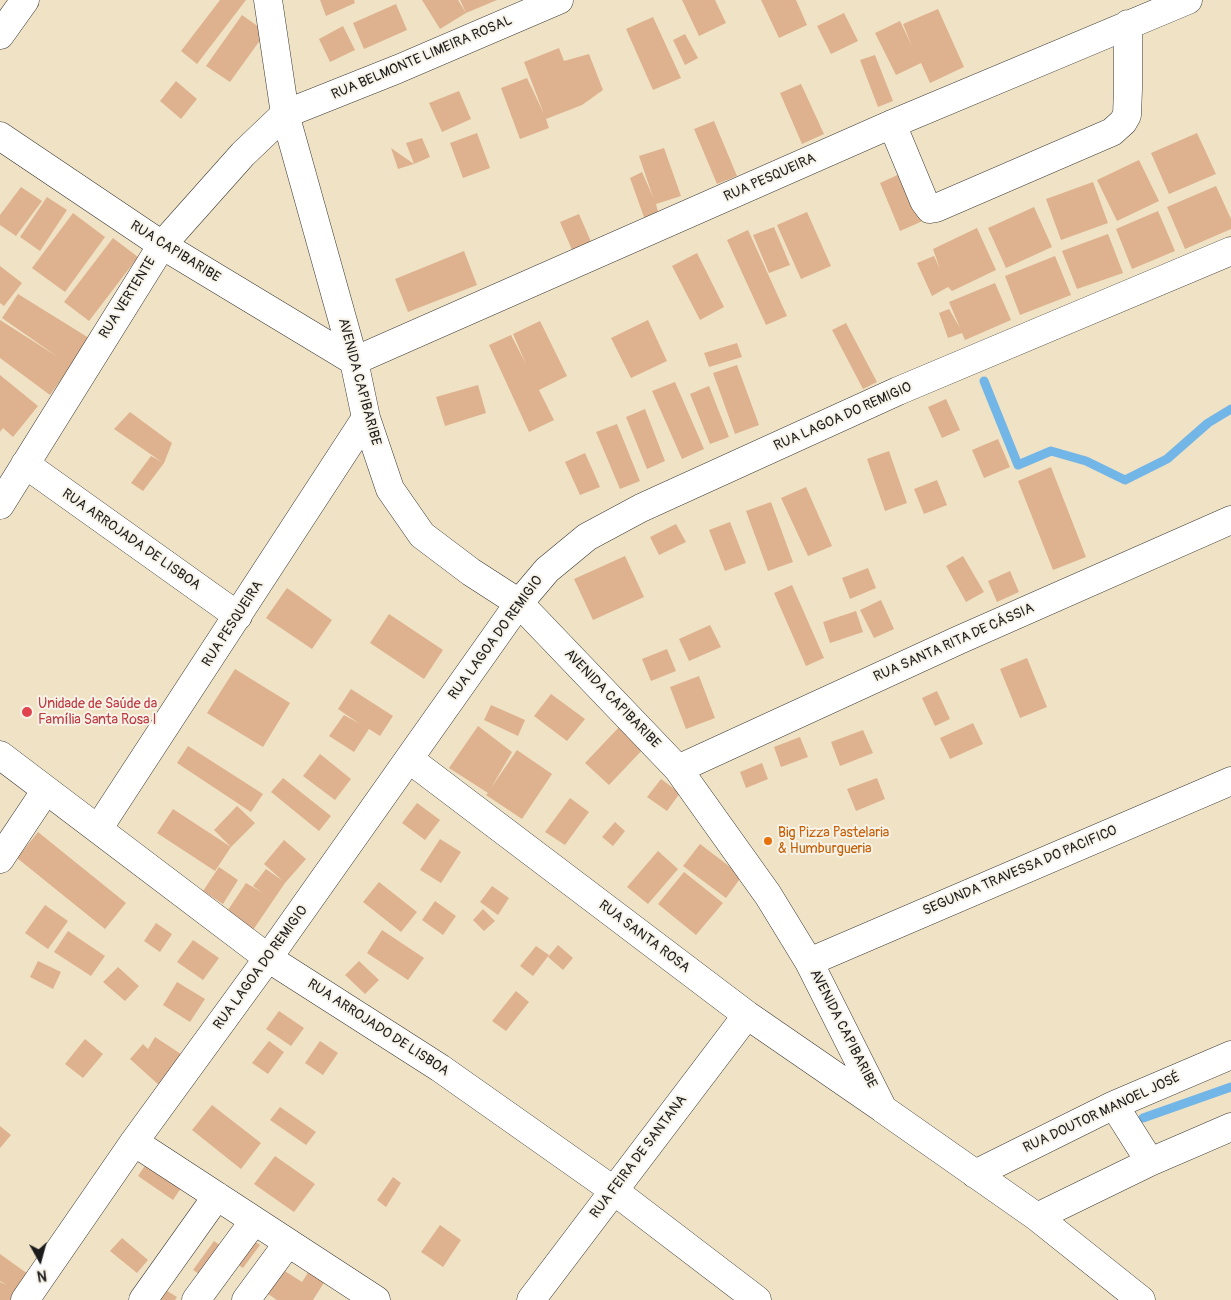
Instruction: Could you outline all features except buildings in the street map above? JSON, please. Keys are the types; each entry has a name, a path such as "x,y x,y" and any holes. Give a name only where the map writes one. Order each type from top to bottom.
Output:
{"street":[{"path":"0,35 25,0"},
{"name":"AVENIDA CAPIBARIBE","path":"268,0 285,114 354,362 366,418 390,489 422,535 471,572 519,603 678,768 768,895 809,962 883,1109 1037,1217 1139,1299"},
{"name":"RUA BELMONTE LIMEIRA ROSAL","path":"285,114 398,69 559,0"},
{"name":"RUA PESQUEIRA","path":"354,362 892,124 1188,0"},
{"path":"892,124 924,202 930,209 936,208 1112,132 1123,122 1127,115 1128,24"},
{"name":"RUA VERTENTE","path":"0,505 162,245 243,154 285,114"},
{"name":"RUA CAPIBARIBE","path":"0,136 162,245 354,362"},
{"name":"RUA LAGOA DO REMIGIO","path":"25,1300 134,1142 268,958 519,603 547,570 587,537 641,508 898,391 1231,251"},
{"name":"RUA PESQUEIRA","path":"98,829 366,418"},
{"name":"RUA ARROJADA DE LISBOA","path":"25,464 238,616"},
{"name":"RUA SANTA RITA DE CÁSSIA","path":"678,768 959,640 1231,520"},
{"name":"RUA ARROJADO DE LISBOA","path":"0,755 268,958 440,1068 613,1190 756,1300"},
{"name":"RUA SANTA ROSA","path":"409,759 747,1015 883,1109"},
{"name":"SEGUNDA TRAVESSA DO PACIFICO","path":"809,962 1231,781"},
{"path":"0,859 46,790"},
{"name":"RUA FEIRA DE SANTANA","path":"531,1300 747,1015"},
{"name":"RUA DOUTOR MANOEL JOSÉ","path":"975,1174 1114,1105 1231,1055"},
{"path":"1114,1105 1150,1162"},
{"path":"1037,1217 1150,1162 1231,1127"},
{"path":"134,1142 376,1300"},
{"path":"143,1300 217,1196"},
{"path":"196,1300 254,1221"},
{"path":"246,1300 288,1243"}],"waterway":[{"path":"984,381 1018,465 1051,451 1086,461 1125,480 1167,459 1208,423 1231,409"},
{"path":"1143,1118 1231,1087"}],"place":[{"name":"Unidade de Saúde da Família Santa Rosa I","path":"27,712"},
{"name":"Big Pizza Pastelaria & Humburgueria","path":"768,841"}]}
